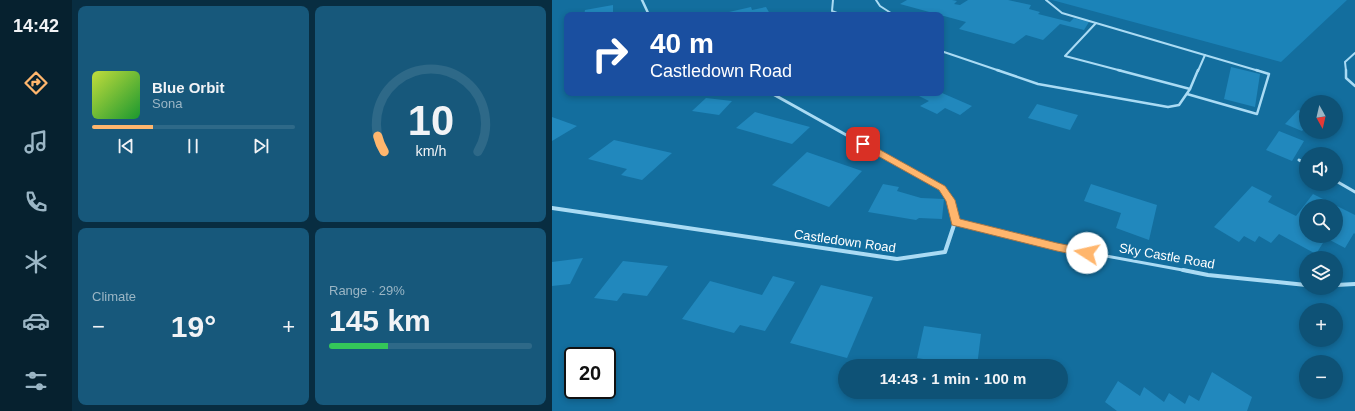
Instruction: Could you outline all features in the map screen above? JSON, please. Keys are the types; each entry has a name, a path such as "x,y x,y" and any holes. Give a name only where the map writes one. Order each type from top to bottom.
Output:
{"street":[{"path":"642,0 648,12"},
{"name":"Castledown Road","path":"552,208 897,259 945,252 955,222 951,200 942,188 776,96"}],"lane":[{"path":"833,0 832,11 834,12"},
{"path":"876,0 880,6 889,12"},
{"path":"1046,0 1062,13 1269,74 1257,114 1187,94"},
{"path":"1096,23 1065,56 1190,89"},
{"path":"944,52 1038,84 1168,107 1179,105 1187,94 1205,55"},
{"path":"1355,53 1344,62 1346,78 1355,86"},
{"path":"1343,185 1355,192"},
{"name":"Sky Castle Road","path":"955,222 1057,247 1208,275 1299,283"},
{"path":"1343,285 1355,284"}],"shaded area":[{"path":"1052,0 1347,0 1281,62"}],"building":[{"path":"907,0 952,0 957,1 954,4 960,5 968,0 1008,0 1031,5 1029,9 1040,12 1038,14 1070,22 1074,18 1089,22 1084,30 1060,24 1043,40 1026,35 1014,44 959,29 966,22 944,16 944,12 929,12 900,4"},
{"path":"613,5 613,12 585,12 585,10"},
{"path":"751,7 752,10 766,7 769,12 729,12"},
{"path":"1231,67 1260,74 1255,107 1224,99"},
{"path":"944,94 972,106 960,115 945,108 937,114 920,106 929,101 919,96 944,96"},
{"path":"706,98 732,101 719,115 692,111"},
{"path":"1037,104 1078,115 1070,130 1028,118"},
{"path":"1298,110 1299,110 1299,130 1285,124"},
{"path":"755,112 810,127 792,144 736,128"},
{"path":"552,117 577,126 552,141"},
{"path":"1279,131 1304,141 1299,147 1292,161 1266,150"},
{"path":"614,140 672,153 642,180 621,175 627,169 588,159"},
{"path":"807,152 862,171 829,207 772,185"},
{"path":"883,184 899,187 897,191 921,198 944,199 942,219 919,218 916,220 868,212"},
{"path":"1091,184 1157,205 1149,240 1116,228 1121,213 1084,201"},
{"path":"1252,186 1272,196 1268,202 1296,216 1299,212 1299,243 1323,243 1318,251 1310,251 1279,234 1271,243 1259,236 1255,242 1244,236 1239,242 1214,227"},
{"path":"1313,194 1323,199 1309,199"},
{"path":"1343,209 1355,215 1355,234 1354,233 1345,248 1336,243 1343,243"},
{"path":"583,258 570,284 552,286 552,262"},
{"path":"623,261 668,266 647,296 623,293 617,301 594,298"},
{"path":"773,276 795,282 765,331 740,325 734,333 682,319 710,281 762,295"},
{"path":"821,285 873,297 847,358 790,343"},
{"path":"924,326 981,334 978,359 917,358"},
{"path":"1212,372 1252,397 1247,411 1117,411 1105,402 1118,381 1140,396 1144,387 1164,402 1169,393 1185,404 1189,395 1199,401"}],"route":[{"path":"863,144 942,188 951,200 955,222 1087,253"}]}
